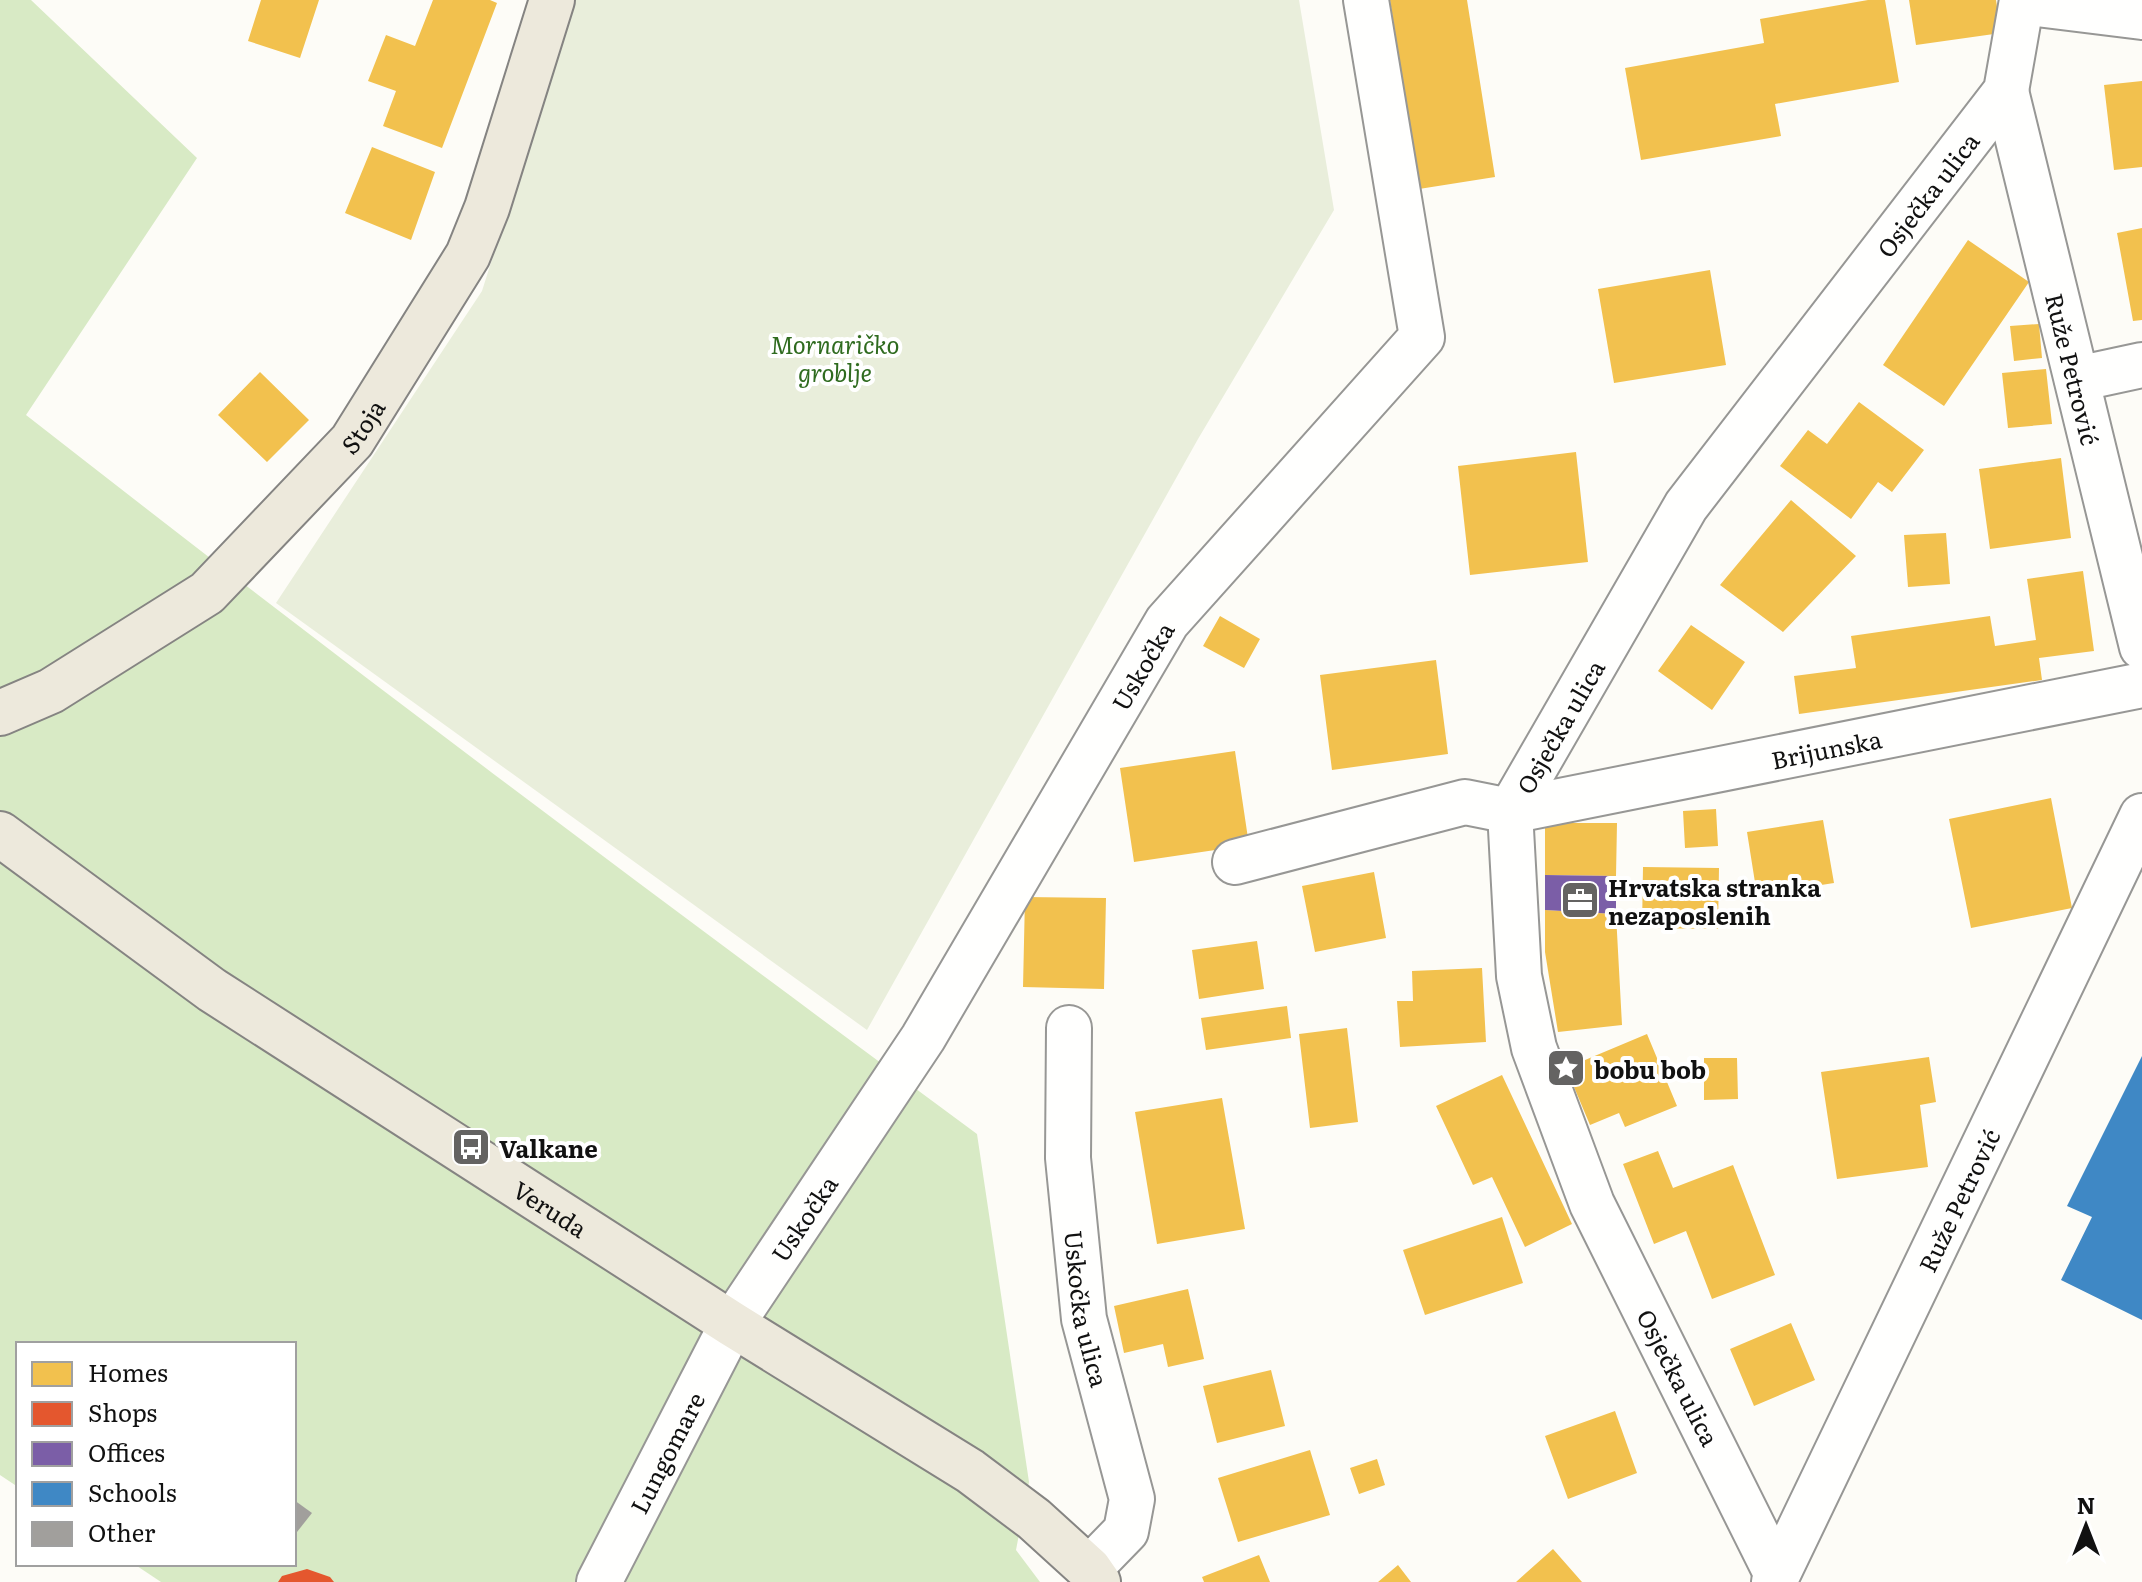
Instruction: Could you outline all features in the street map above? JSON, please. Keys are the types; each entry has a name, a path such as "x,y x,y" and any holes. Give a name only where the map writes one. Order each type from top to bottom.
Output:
{"main road":[{"name":"Stoja","path":"0,713 51,691 207,593 352,441 468,255 487,208 552,0"},
{"name":"Veruda","path":"0,834 212,990 732,1324 970,1471 1034,1519 1094,1576"}],"street":[{"name":"Uskočka","path":"732,1324 923,1038 1167,622 1422,337 1366,0"},
{"name":"Osječka ulica","path":"1776,1578 1592,1204 1534,1048 1519,976 1510,811 1686,506 2006,91 2022,1 2142,17"},
{"name":"Ruže Petrović","path":"2006,91 2142,647"},
{"path":"2077,379 2142,365"},
{"name":"Brijunska","path":"1510,811 2142,685"},
{"path":"1235,862 1465,802 1510,811"},
{"name":"Ruže Petrović","path":"1776,1578 2142,816"},
{"name":"Uskočka ulica","path":"1069,1028 1068,1158 1084,1319 1132,1499 1126,1531 1094,1576"},
{"name":"Lungomare","path":"599,1582 732,1324"}],"green space":[{"path":"0,0 31,0 197,158 26,415 499,778 977,1134 1029,1482 1016,1550 1040,1582 161,1582 137,1566 296,1566 296,1342 16,1342 16,1486 0,1475"},
{"name":"Mornaričko groblje","path":"574,0 1299,0 1334,210 1198,439 867,1030 276,603 482,291"}],"building: Homes":[{"path":"261,0 319,0 300,58 248,41"},
{"path":"433,0 490,0 497,3 442,148 383,126 396,91 368,81 386,35 415,46"},
{"path":"1390,0 1467,0 1495,177 1419,189"},
{"path":"1868,0 1885,0 1899,82 1775,104 1781,136 1641,160 1625,68 1764,43 1760,19"},
{"path":"1909,0 1996,0 2001,33 1916,45"},
{"path":"2142,81 2142,167 2114,170 2104,85"},
{"path":"372,147 435,172 411,240 345,213"},
{"path":"2142,228 2142,320 2133,321 2117,233"},
{"path":"1968,240 2029,282 1944,406 1883,365"},
{"path":"1710,270 1726,365 1614,383 1598,289"},
{"path":"2039,324 2042,358 2014,361 2010,326"},
{"path":"2046,369 2052,424 2008,428 2002,373"},
{"path":"260,372 309,420 267,462 218,415"},
{"path":"1859,402 1924,450 1892,492 1878,482 1851,519 1780,466 1808,430 1827,444"},
{"path":"1576,452 1588,562 1470,575 1458,466"},
{"path":"2061,458 2071,538 1990,549 1979,469"},
{"path":"1791,500 1856,556 1783,632 1720,585"},
{"path":"1946,533 1950,584 1908,587 1904,535"},
{"path":"2083,571 2094,651 2039,658 2042,680 1799,714 1794,676 1856,668 1851,636 1990,616 1995,646 2036,640 2027,579"},
{"path":"1220,616 1260,639 1244,668 1203,646"},
{"path":"1691,625 1745,662 1712,710 1658,671"},
{"path":"1436,660 1448,754 1332,770 1320,675"},
{"path":"1235,751 1249,845 1134,862 1120,768"},
{"path":"2051,798 2072,908 1971,928 1949,819"},
{"path":"1716,809 1718,846 1685,848 1683,811"},
{"path":"1823,820 1834,883 1757,895 1747,832"},
{"path":"1545,823 1617,823 1616,876 1545,875"},
{"path":"1643,867 1719,868 1718,929 1642,928"},
{"path":"1374,872 1386,938 1315,952 1302,886"},
{"path":"1025,897 1106,898 1104,989 1023,987"},
{"path":"1545,910 1616,914 1622,1025 1558,1032 1545,952"},
{"path":"1257,941 1264,989 1199,999 1192,950"},
{"path":"1482,968 1486,1042 1400,1047 1397,1001 1413,1001 1412,971"},
{"path":"1287,1006 1291,1038 1206,1050 1201,1018"},
{"path":"1347,1028 1358,1122 1310,1128 1299,1034"},
{"path":"1647,1034 1677,1106 1625,1127 1619,1113 1590,1125 1566,1068"},
{"path":"1929,1057 1936,1102 1920,1105 1928,1167 1837,1179 1821,1072"},
{"path":"1704,1058 1737,1058 1738,1099 1704,1100"},
{"path":"1502,1075 1572,1224 1525,1247 1492,1177 1473,1185 1436,1106"},
{"path":"1222,1098 1245,1229 1157,1244 1135,1112"},
{"path":"1658,1151 1673,1188 1733,1165 1775,1275 1712,1299 1686,1231 1654,1244 1623,1164"},
{"path":"1502,1217 1523,1283 1425,1315 1403,1250"},
{"path":"1188,1289 1204,1359 1168,1367 1163,1344 1124,1353 1114,1306"},
{"path":"1791,1323 1815,1380 1754,1406 1730,1349"},
{"path":"1271,1370 1285,1426 1217,1443 1203,1386"},
{"path":"1615,1411 1637,1473 1568,1499 1545,1436"},
{"path":"1310,1450 1330,1515 1238,1542 1218,1478"},
{"path":"1377,1459 1385,1485 1359,1494 1350,1468"},
{"path":"1553,1549 1582,1582 1516,1582"},
{"path":"1259,1555 1270,1582 1204,1582 1202,1577"},
{"path":"1398,1565 1411,1582 1378,1582"}],"building: Shops":[{"path":"307,1569 330,1577 334,1582 278,1582 282,1576"}],"building: Offices":[{"path":"1545,875 1616,876 1616,914 1545,910"}],"building: Schools":[{"path":"2142,1056 2142,1320 2061,1280 2092,1217 2067,1206"}],"building: Other":[{"path":"296,1501 312,1513 296,1531"}],"place":[{"name":"Hrvatska stranka nezaposlenih","path":"1580,900"},
{"name":"bobu bob","path":"1566,1068"},
{"name":"Valkane","path":"471,1147"}]}
